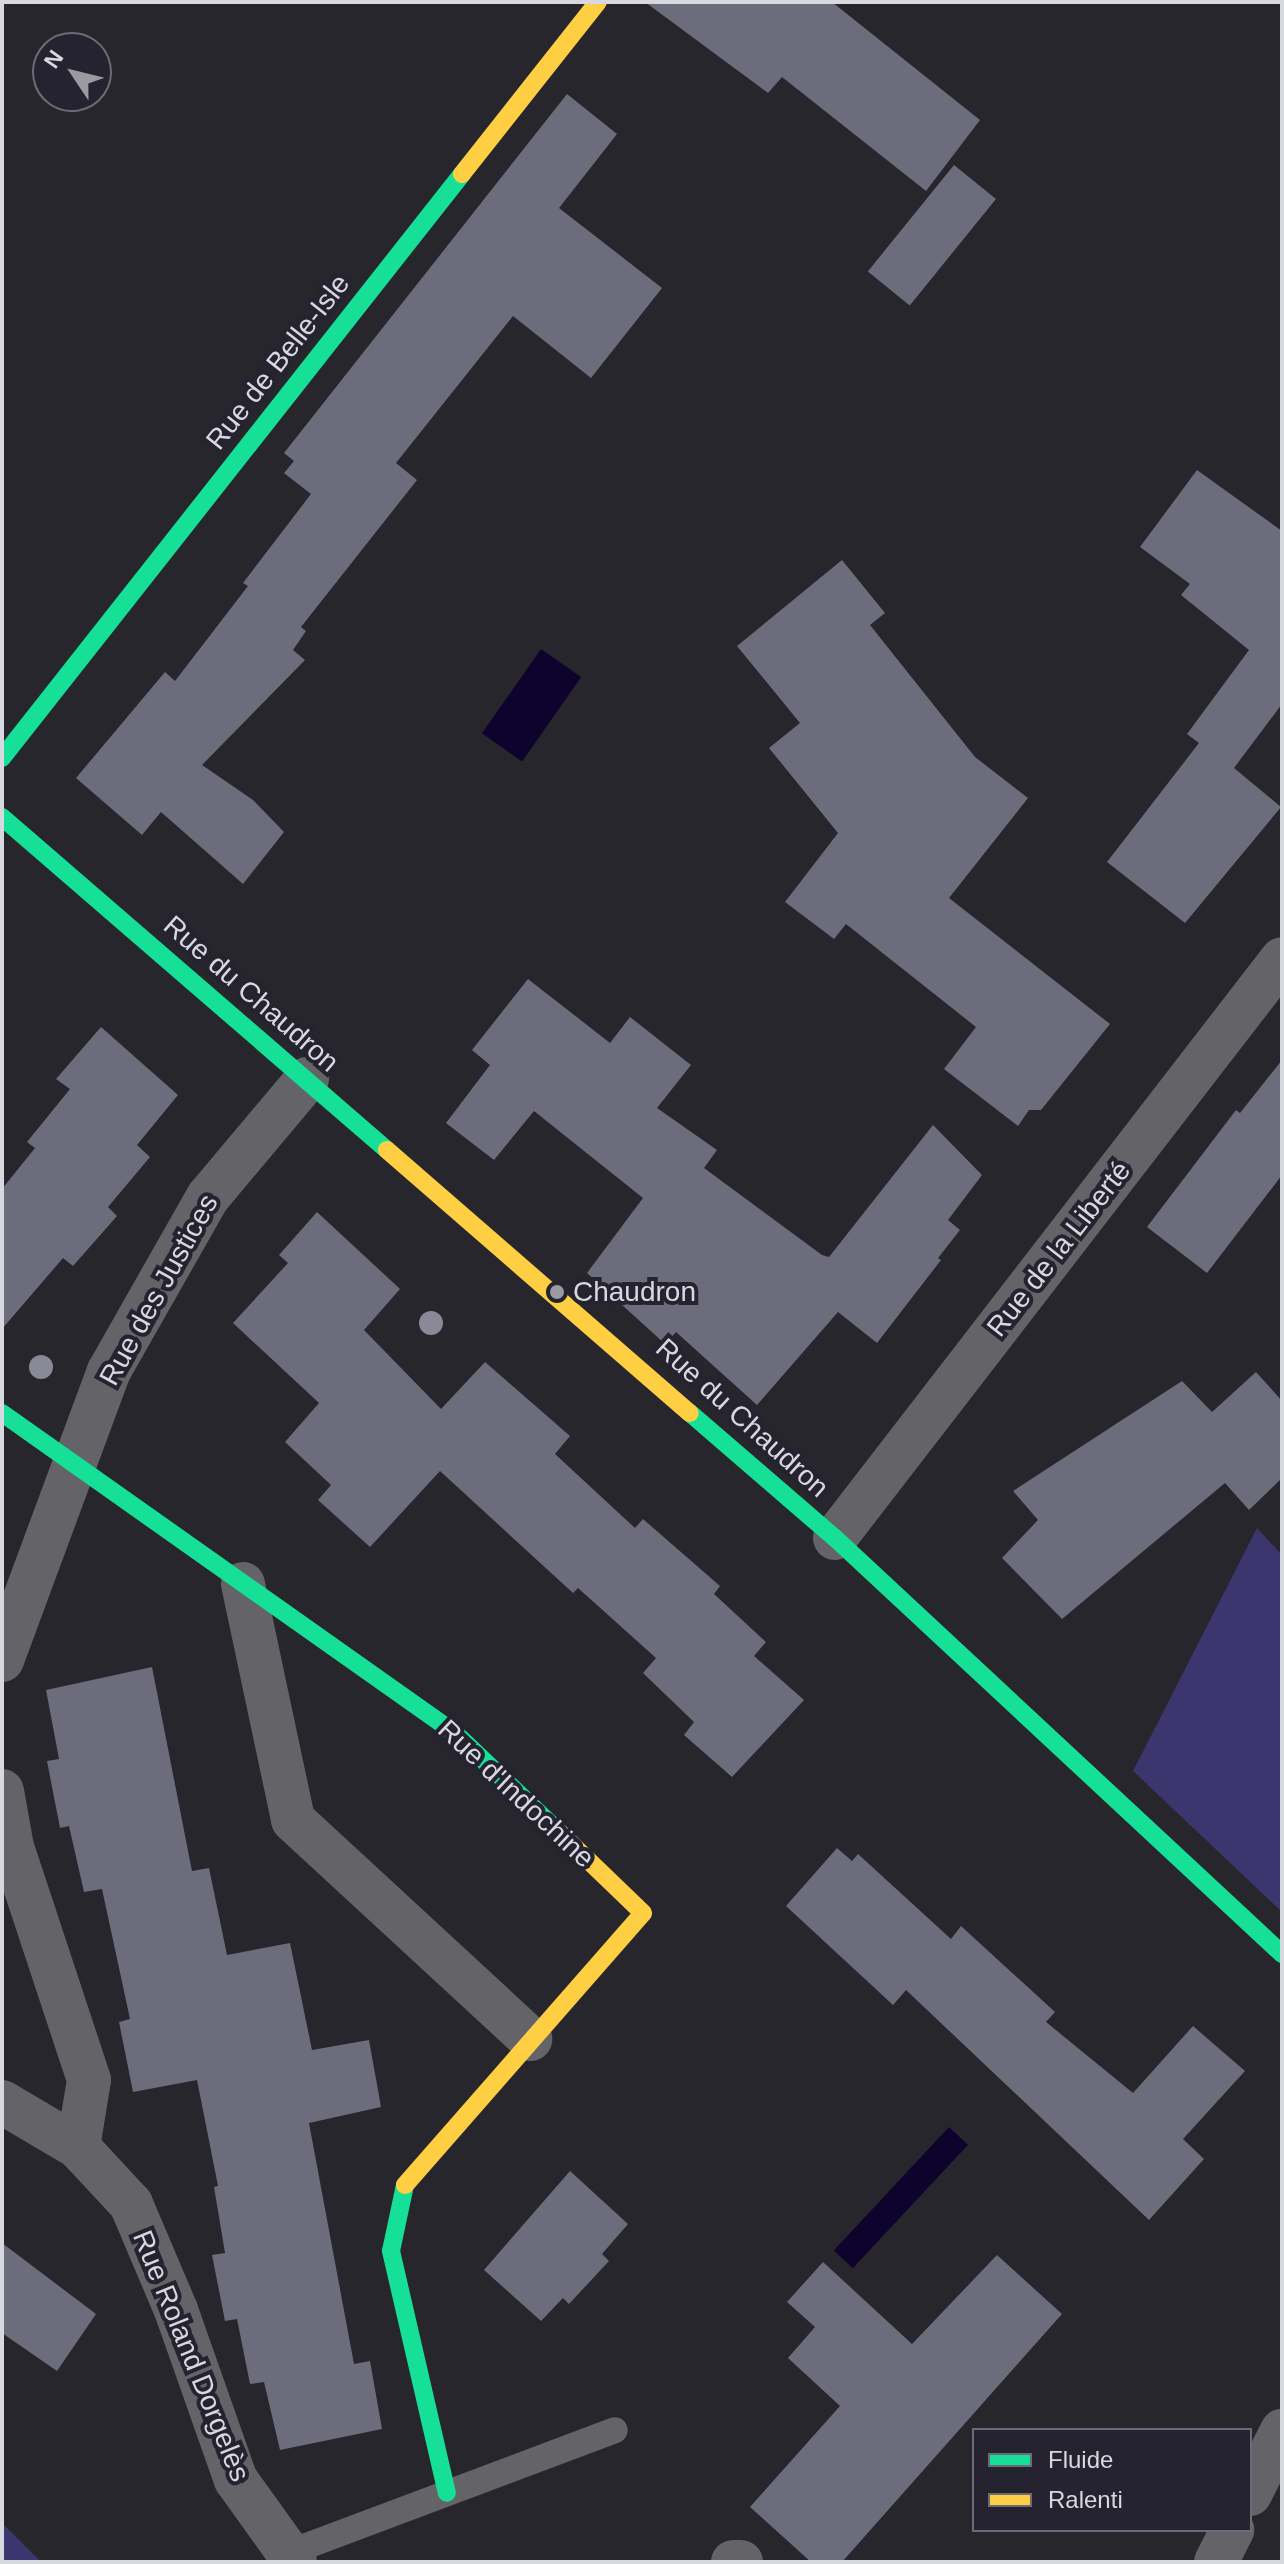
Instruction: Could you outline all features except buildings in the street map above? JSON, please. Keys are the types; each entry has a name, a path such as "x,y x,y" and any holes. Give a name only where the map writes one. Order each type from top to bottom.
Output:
{"street":[{"name":"Rue de Belle-Isle","path":"2,758 598,2"},
{"name":"Rue du Chaudron","path":"2,817 835,1538 1282,1954"},
{"name":"Rue de la Liberté","path":"835,1538 1282,959"},
{"name":"Rue des Justices","path":"2,1660 109,1371 208,1197 307,1079"},
{"name":"Rue d'Indochine","path":"2,1413 76,1461 243,1584 455,1733 643,1913 402,2188 391,2251 447,2493"},
{"path":"243,1584 293,1820 530,2039"},
{"path":"3,1806 12,1847 89,2080 78,2147"},
{"name":"Rue Roland Dorgelès","path":"2,2102 78,2147 131,2204 176,2310 236,2480 292,2558"},
{"path":"1252,2490 1282,2431"},
{"path":"1216,2562 1231,2532"},
{"path":"733,2562 741,2562"}],"lane":[{"path":"292,2558 447,2493 615,2430"}],"shaded area":[{"path":"541,649 581,677 522,761 482,733"},
{"path":"1257,1528 1282,1555 1282,1912 1133,1771"},
{"path":"949,2127 968,2145 853,2268 834,2251"},
{"path":"2,2523 41,2562 2,2562"}],"traffic: fast":[{"path":"2,758 462,174"},
{"path":"2,817 387,1150"},
{"path":"2,1413 455,1733 560,1833"},
{"path":"690,1413 835,1538 1282,1954"},
{"path":"405,2185 391,2251 447,2493"}],"traffic: slow":[{"path":"462,174 598,2"},
{"path":"387,1150 690,1413"},
{"path":"405,2185 643,1913 560,1833"}],"place":[{"name":"Chaudron","path":"557,1292"}]}
